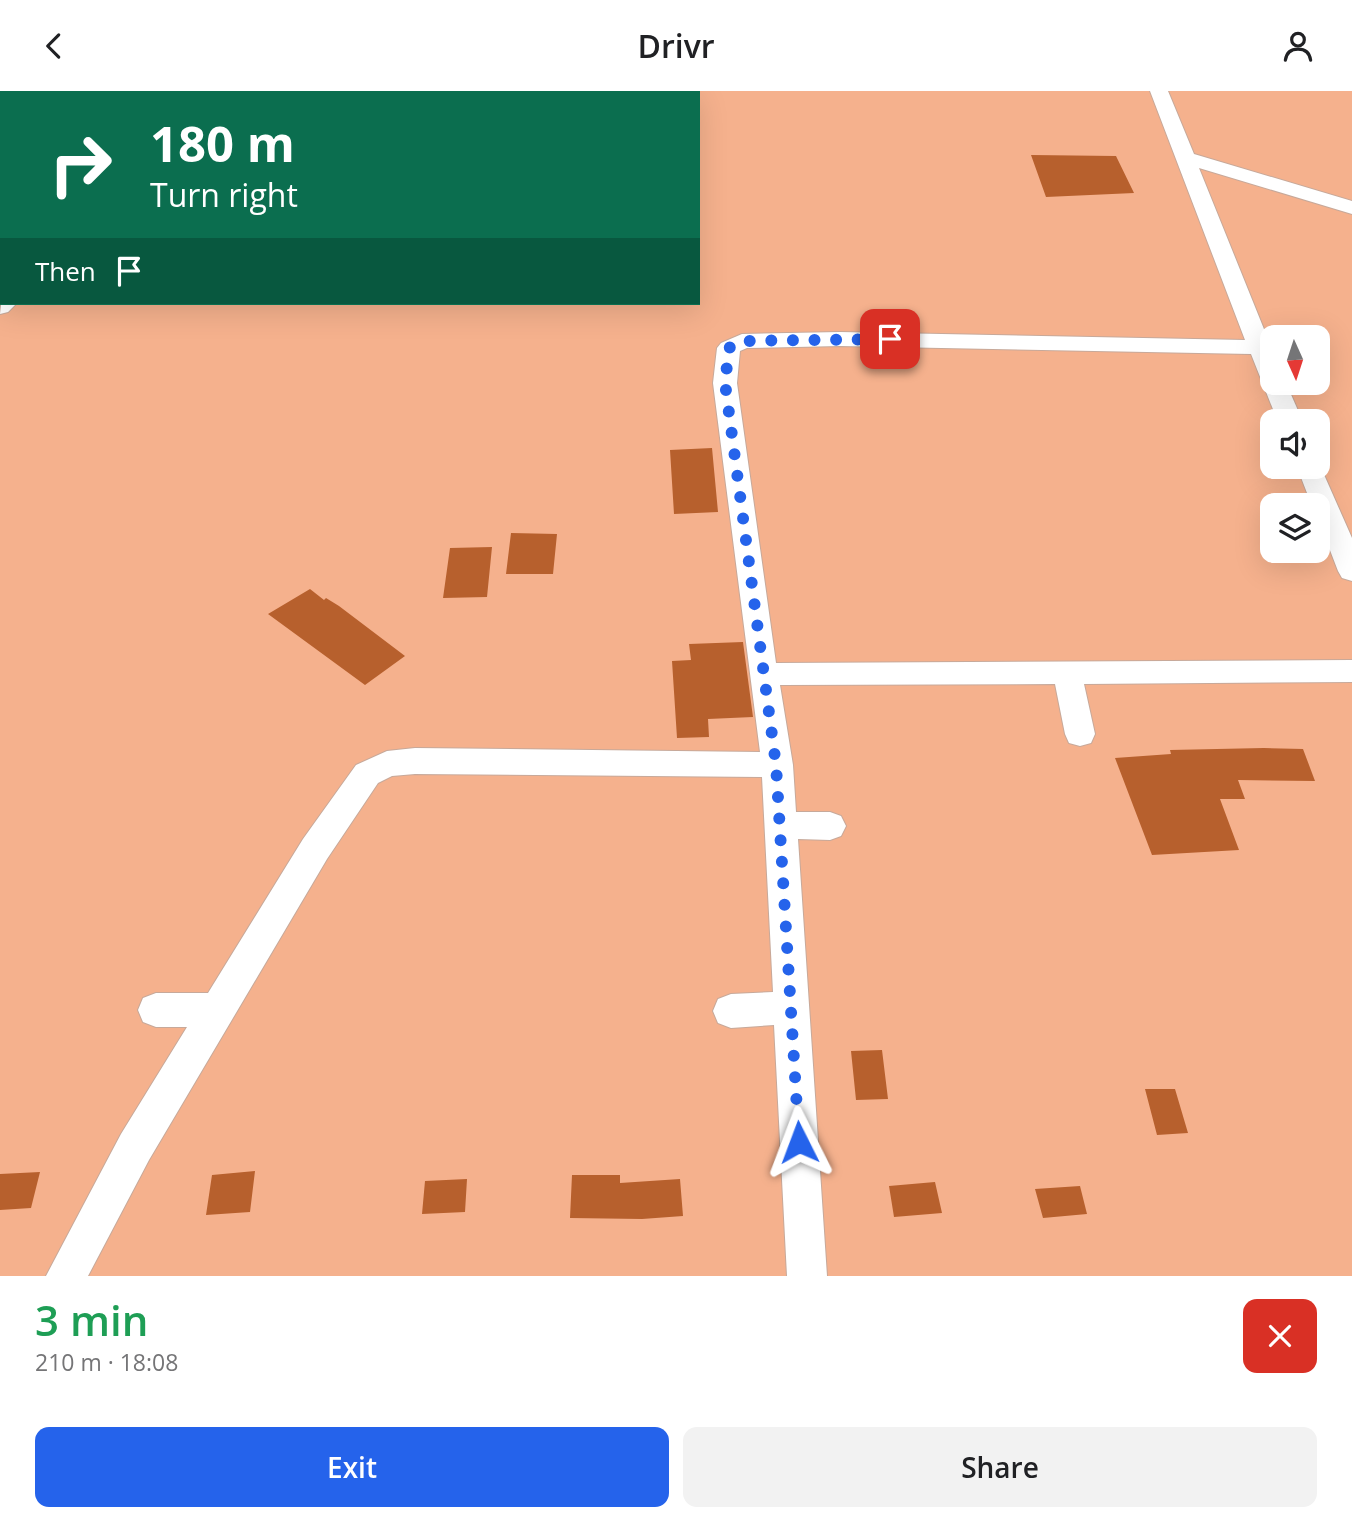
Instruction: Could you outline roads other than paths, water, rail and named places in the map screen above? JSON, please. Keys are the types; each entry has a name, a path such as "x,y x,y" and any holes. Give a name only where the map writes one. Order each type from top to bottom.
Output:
{"street":[{"path":"807,1276 776,765 725,383 729,348 742,341 840,339 1259,347 1159,91"},
{"path":"1183,157 1352,208"},
{"path":"1315,479 1352,571"},
{"path":"763,674 1352,671"},
{"path":"1067,672 1080,734"},
{"path":"66,1276 135,1147 217,1010 322,838 367,774 387,764 439,760 776,765"},
{"path":"780,825 830,826"},
{"path":"731,1011 791,1008"},
{"path":"156,1010 217,1010"}]}
